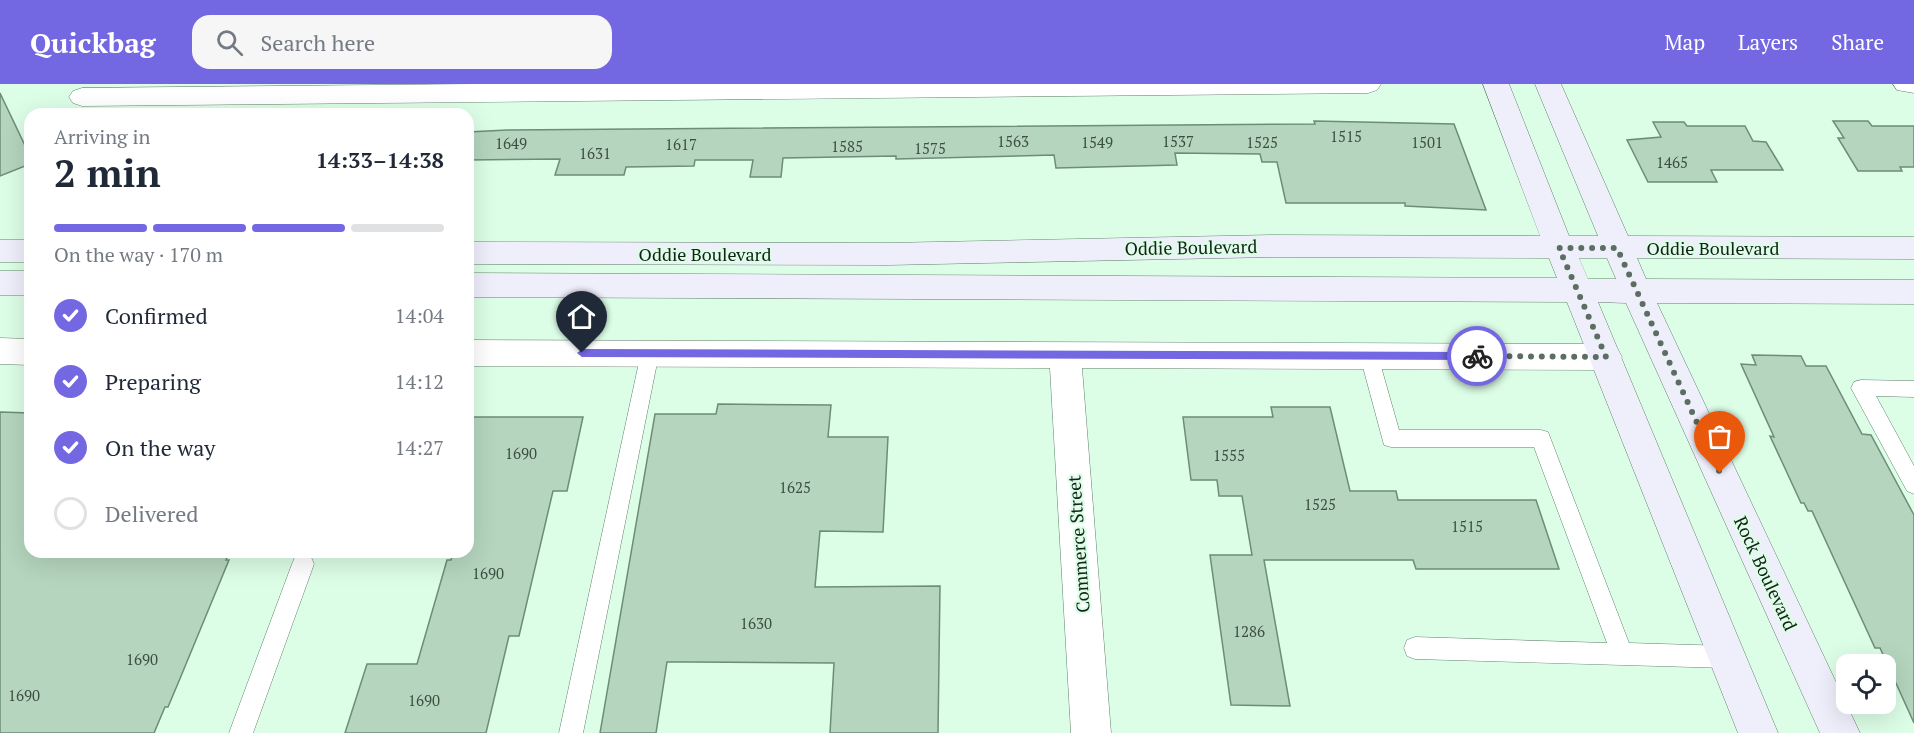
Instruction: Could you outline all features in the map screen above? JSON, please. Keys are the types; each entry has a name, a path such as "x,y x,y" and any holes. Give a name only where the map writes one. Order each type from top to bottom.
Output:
{"main road":[{"path":"1496,84 1559,248 1606,357 1758,733"},
{"name":"Rock Boulevard","path":"1548,84 1636,291 1840,733"},
{"name":"Oddie Boulevard","path":"474,253 888,254 1197,246 1914,248"},
{"path":"0,251 24,251"},
{"path":"0,283 24,283"},
{"name":"Oddie Boulevard","path":"474,285 1914,292"}],"street":[{"path":"87,91 1368,84"},
{"path":"1906,84 1914,84"},
{"path":"0,351 24,352"},
{"path":"474,353 1606,357"},
{"name":"Commerce Street","path":"1065,354 1091,733"}],"lane":[{"path":"571,733 650,353"},
{"path":"1369,356 1391,439 1541,438 1622,654"},
{"path":"1914,389 1861,388 1914,485"},
{"path":"241,733 303,564"},
{"path":"1415,648 1727,657"}],"building":[{"path":"0,93 24,143 24,166 0,176"},
{"path":"1314,121 1454,124 1486,210 1405,206 1405,203 1286,203 1277,162 1262,162 1260,154 1175,153 1177,165 1056,168 1054,155 896,159 896,156 783,158 781,177 750,177 753,160 695,160 694,166 626,167 624,175 555,175 560,159 474,160 474,132 507,130 1315,124"},
{"path":"1833,121 1868,121 1872,126 1914,126 1914,167 1900,167 1902,171 1858,171 1838,138 1844,138"},
{"path":"1653,122 1684,122 1687,126 1745,126 1753,141 1766,142 1783,170 1711,170 1717,182 1648,182 1627,140 1661,137"},
{"path":"1752,355 1801,356 1806,366 1826,366 1862,434 1871,435 1914,515 1914,723 1896,683 1896,654 1883,654 1880,648 1875,648 1812,511 1808,511 1804,503 1801,503 1770,436 1774,437 1741,364 1756,365"},
{"path":"718,404 831,405 828,437 888,437 883,532 820,531 815,587 940,586 938,733 830,733 834,663 667,662 656,733 600,733 655,414 716,414"},
{"path":"1271,407 1330,407 1350,491 1396,491 1398,500 1536,500 1559,569 1416,569 1413,560 1264,560 1290,706 1231,705 1210,555 1252,555 1242,496 1219,496 1217,480 1191,480 1183,417 1273,417"},
{"path":"0,412 24,413 24,558 227,558 226,560 229,560 168,707 165,707 154,733 0,733"},
{"path":"474,417 583,417 567,491 553,491 519,636 509,636 486,733 345,733 367,664 417,664 447,560 452,558 474,558"}],"way so far":[{"path":"1477,356 1606,357 1559,248 1617,248 1720,473"}],"route":[{"path":"582,353 1477,356"}]}
